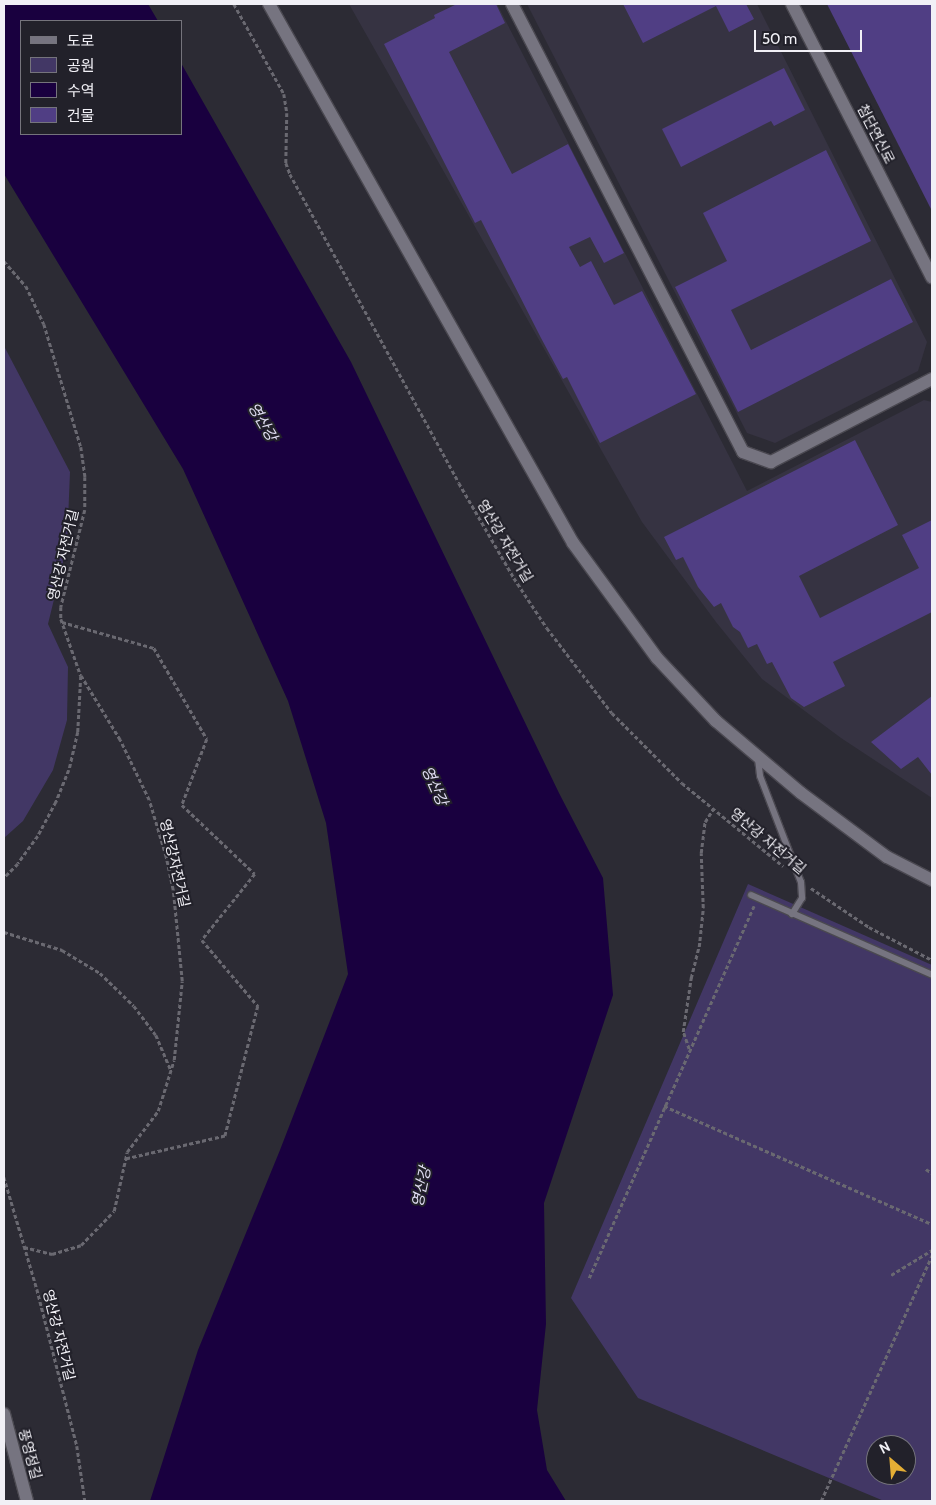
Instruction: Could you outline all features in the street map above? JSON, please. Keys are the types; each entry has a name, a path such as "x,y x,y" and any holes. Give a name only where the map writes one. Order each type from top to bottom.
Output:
{"street":[{"path":"269,4 574,543 657,658 716,721 801,793 887,857 932,880"},
{"path":"512,4 743,452 771,462 932,379"},
{"name":"첨단연신로","path":"792,4 932,277"},
{"name":"풍영정길","path":"4,1414 27,1501"}],"lane":[{"path":"758,758 760,776 801,882 802,898 792,914"},
{"path":"754,897 932,975"}],"path":[{"name":"영산강 자전거길","path":"234,4 284,94 287,113 286,163 290,174 458,484 514,578 547,628 612,713 676,777 713,809 801,882 869,927 932,960"},
{"name":"영산강 자전거길","path":"4,261 26,286 44,324 81,447 85,478 84,510 61,607 62,622 82,676 78,732 69,770 38,836 18,864 4,878"},
{"path":"62,622 154,648 207,740 182,805 255,874 202,940 258,1006 225,1136 125,1159"},
{"name":"영산강자전거길","path":"24,1248 52,1254 82,1245 114,1210 127,1152 158,1112 174,1060 182,982 178,923 166,857 149,800 138,775 82,676"},
{"path":"689,1050 683,1032 691,978 699,947 703,908 701,854 705,822 713,809"},
{"path":"589,1278 754,897"},
{"path":"4,932 62,950 100,973 134,1006 156,1035 170,1071"},
{"path":"664,1106 932,1224"},
{"path":"926,1169 932,1173"},
{"name":"영산강 자전거길","path":"4,1177 38,1289 77,1446 85,1501"},
{"path":"891,1276 932,1250"},
{"path":"821,1501 932,1255"}],"shaded area":[{"path":"349,4 497,4 747,491 924,400 932,402 932,798 841,738 762,679 716,622 642,522"},
{"path":"527,4 757,4 927,342 918,371 775,443 747,433"}],"green space":[{"path":"4,346 70,472 67,546 48,624 68,667 67,720 53,770 23,821 4,838"},
{"path":"748,884 932,965 932,1501 884,1501 638,1398 571,1298"}],"water":[{"name":"영산강","path":"4,4 148,4 157,20 20,20 20,135 182,135 182,65 351,362 559,793 603,878 613,995 544,1203 546,1324 537,1410 547,1470 566,1501 150,1501 198,1350 280,1150 348,974 326,823 288,701 183,469 4,174"}],"building":[{"path":"457,4 496,4 505,23 449,52 512,174 568,144 624,253 604,263 590,237 569,247 580,267 591,261 614,305 642,291 696,394 600,443 567,377 563,379 541,338 481,220 475,223 384,44 435,18 434,15"},
{"path":"623,4 746,4 754,19 729,32 716,6 643,43"},
{"path":"827,4 932,4 932,211"},
{"path":"784,68 805,110 774,126 771,121 681,167 662,129"},
{"path":"826,150 871,241 731,310 751,350 891,279 913,322 738,412 675,287 727,261 703,213"},
{"path":"855,440 898,525 799,576 820,618 919,568 902,535 932,520 932,612 833,662 845,686 804,707 791,698 772,662 767,664 757,644 748,648 740,632 733,627 721,603 714,607 698,587 683,557 676,560 664,537"},
{"path":"932,696 932,775 918,757 901,769 871,742"}]}
